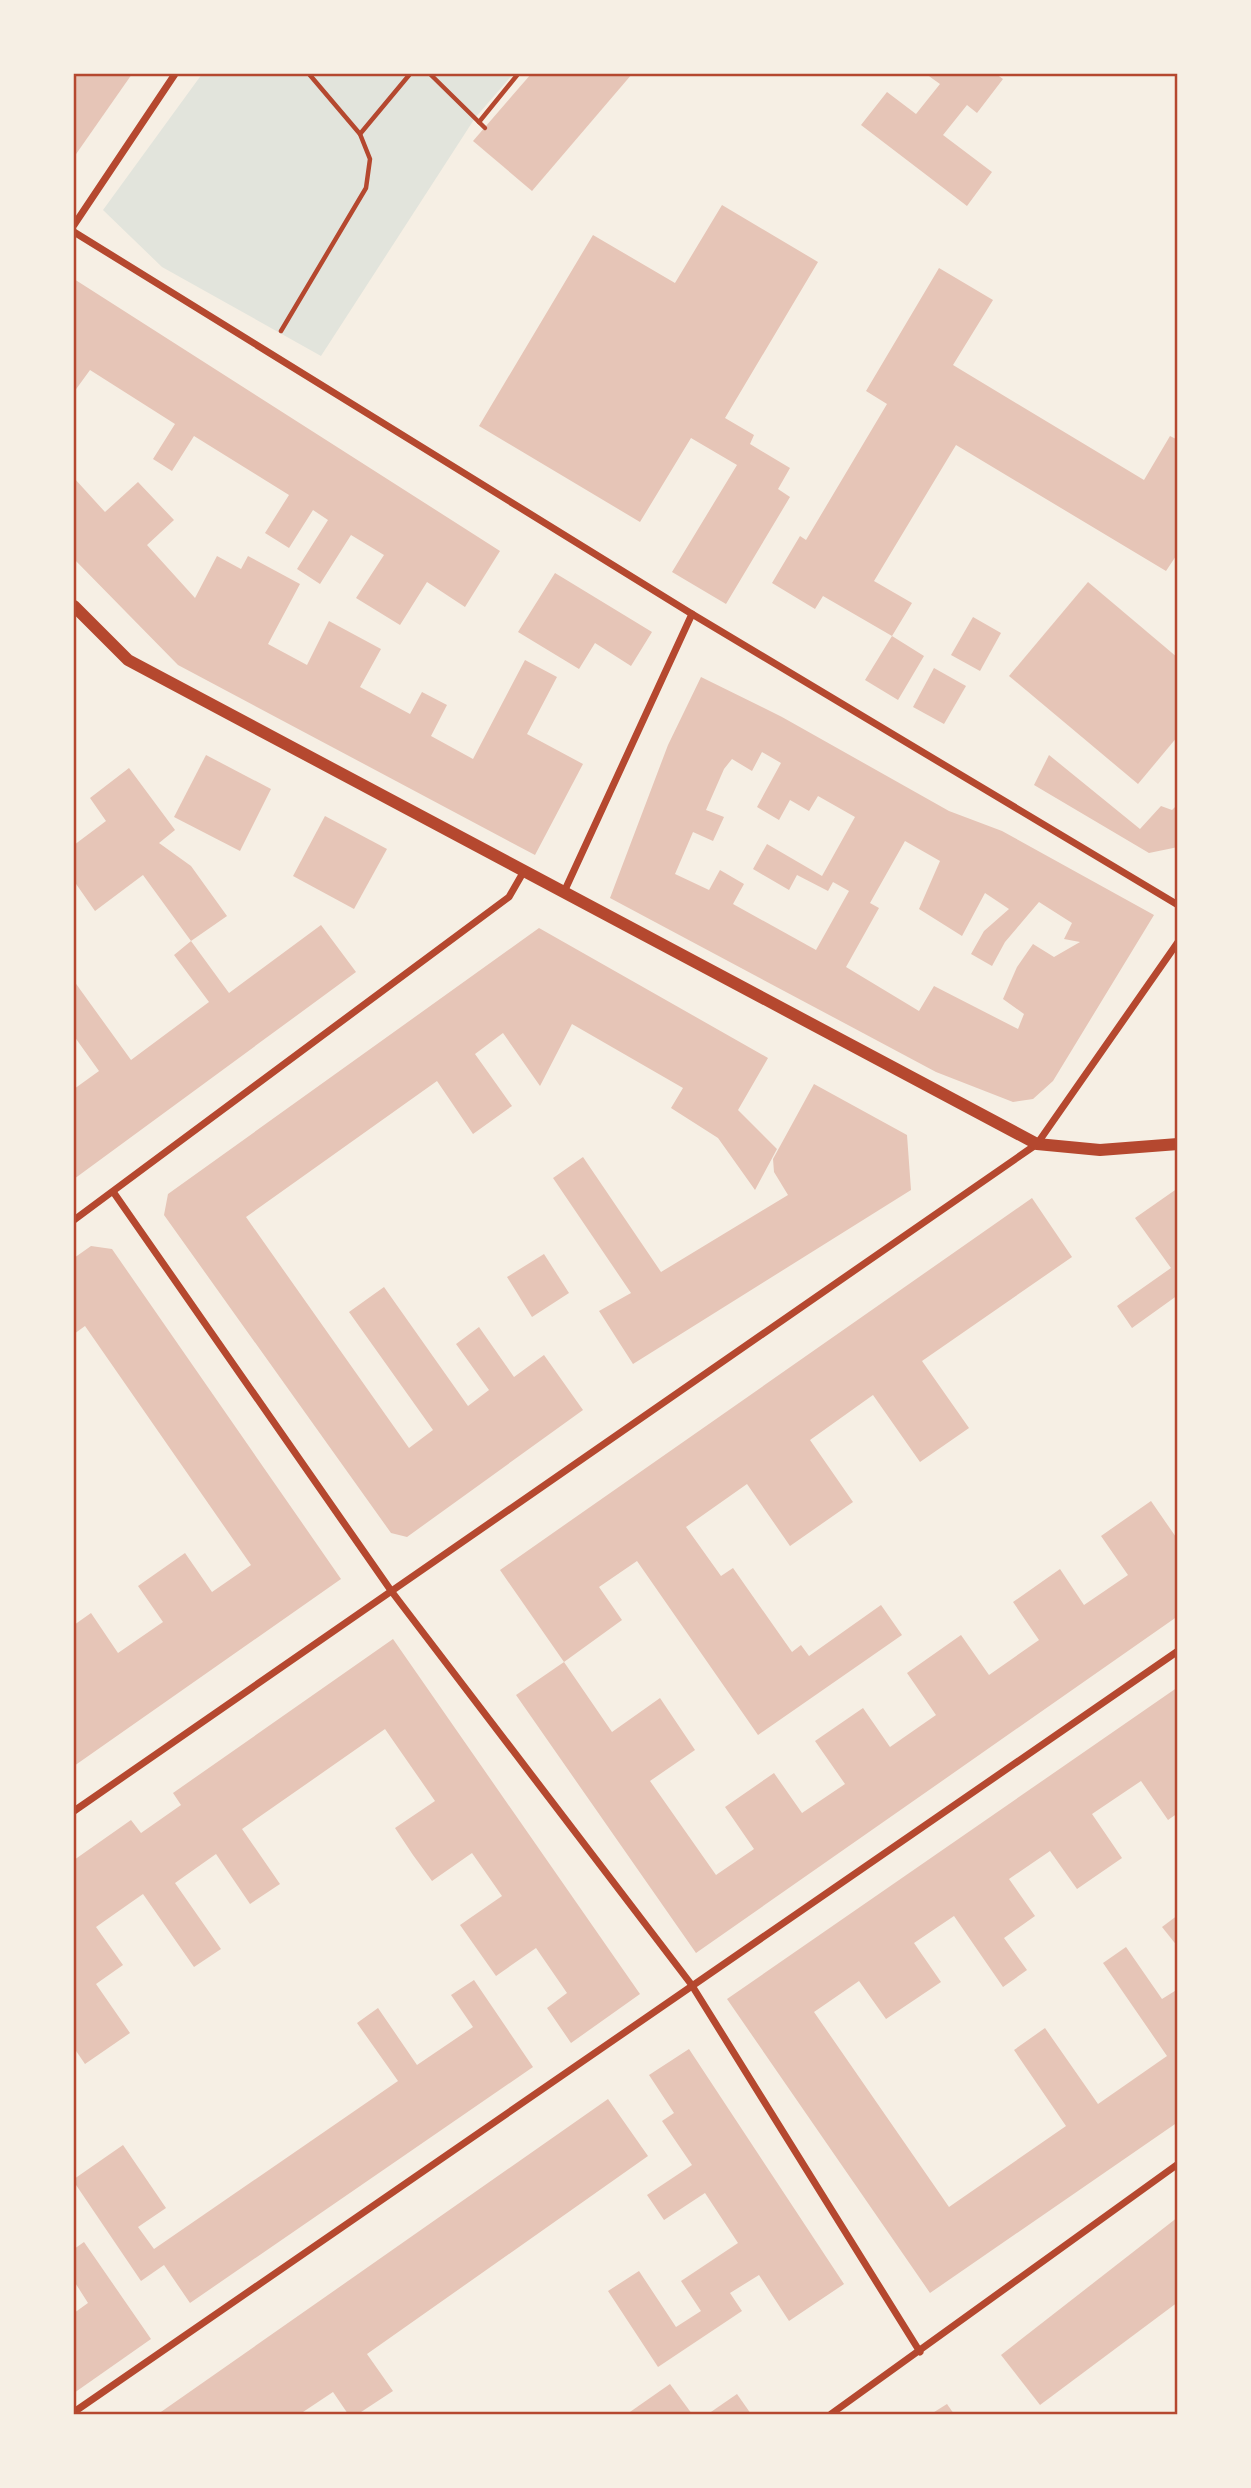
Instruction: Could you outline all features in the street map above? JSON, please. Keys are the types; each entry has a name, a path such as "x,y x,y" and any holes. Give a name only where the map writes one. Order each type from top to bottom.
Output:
{"street":[{"path":"74,225 175,74"},
{"path":"74,232 692,614 1178,905"},
{"path":"74,607 128,660 1037,1144 1100,1150 1178,1144"},
{"path":"564,892 692,614"},
{"path":"74,1220 114,1193 509,897 524,871"},
{"path":"74,1811 1037,1144 1178,942"},
{"path":"114,1193 392,1592 691,1984 920,2352"},
{"path":"74,2412 691,1984 1178,1651"},
{"path":"831,2414 1178,2164"}],"path":[{"path":"268,352 366,188 369,159 360,134 309,74"},
{"path":"360,134 410,74"},
{"path":"430,74 485,128"},
{"path":"479,122 518,74"}],"shaded area":[{"path":"202,74 513,74 475,118 321,356 162,267 103,210"}],"building":[{"path":"74,74 132,74 74,157"},
{"path":"531,74 632,74 532,191 473,141"},
{"path":"926,74 996,74 1003,79 977,113 967,105 943,135 992,172 967,206 861,125 887,92 916,114 940,84"},
{"path":"722,205 818,262 725,418 754,435 750,444 790,468 778,489 790,497 726,604 672,572 737,465 691,438 640,522 479,426 593,235 675,283"},
{"path":"939,268 993,300 953,365 1144,480 1170,436 1178,440 1178,553 1166,571 956,445 874,581 912,603 892,636 823,596 815,609 772,583 800,536 806,540 887,404 866,391"},
{"path":"74,279 500,551 465,607 427,582 400,625 356,598 384,555 351,535 320,584 297,569 328,520 313,510 289,548 265,533 289,495 194,436 172,471 153,459 175,424 90,370 74,392"},
{"path":"74,478 105,512 138,482 174,520 147,545 195,598 217,556 241,569 248,556 300,584 268,644 307,665 329,621 381,649 360,687 410,714 422,692 447,705 431,736 473,759 525,660 557,677 527,734 583,764 535,855 178,665 74,559"},
{"path":"555,573 652,632 631,666 595,643 579,669 518,632"},
{"path":"1088,582 1178,658 1178,736 1138,784 1009,676"},
{"path":"973,617 1001,633 980,671 951,655"},
{"path":"892,636 924,656 898,700 865,680"},
{"path":"934,668 966,686 944,724 913,707"},
{"path":"701,677 782,717 949,811 1002,831 1154,915 1053,1081 1033,1099 1013,1102 936,1072 610,898 668,745","holes":["762,752 781,763 757,807 779,820 790,800 809,811 818,796 855,817 822,876 767,844 753,869 789,890 797,875 828,891 833,882 849,891 816,950 733,904 744,884 720,870 709,890 675,874 693,832 713,841 724,817 706,810 724,769 732,759 752,771","905,841 940,861 919,909 962,936 985,893 1009,909 984,931 971,954 992,966 1005,942 1039,902 1072,923 1064,939 1080,942 1054,957 1033,944 1017,967 1003,999 1024,1014 1018,1029 934,986 919,1011 846,967 879,908 870,903"]},
{"path":"206,755 271,789 240,851 174,817"},
{"path":"1049,755 1140,829 1161,806 1172,810 1178,804 1178,847 1149,853 1034,785"},
{"path":"129,768 175,830 159,843 191,866 227,916 191,941 143,875 95,911 74,881 74,845 106,821 90,798"},
{"path":"325,816 387,849 354,909 293,876"},
{"path":"321,925 356,972 74,1179 74,1089 99,1071 74,1036 74,981 131,1060 209,1002 174,955 191,941 229,993"},
{"path":"539,928 768,1058 738,1110 777,1149 755,1190 718,1138 671,1108 683,1088 572,1024 540,1086 503,1033 475,1054 512,1106 473,1134 437,1081 246,1217 409,1448 433,1430 349,1312 384,1287 468,1406 489,1390 456,1344 479,1327 514,1377 544,1355 583,1410 407,1537 391,1533 164,1215 168,1194"},
{"path":"814,1084 907,1135 911,1190 633,1364 599,1311 631,1293 553,1178 583,1157 661,1272 788,1195 774,1172 773,1159"},
{"path":"1178,1188 1178,1295 1132,1328 1117,1306 1171,1268 1135,1218"},
{"path":"1032,1198 1072,1257 922,1361 969,1428 920,1462 873,1395 810,1440 853,1502 790,1546 747,1484 686,1527 721,1576 733,1568 792,1652 801,1645 809,1656 881,1605 902,1635 758,1735 637,1561 599,1587 622,1620 564,1662 500,1570"},
{"path":"91,1246 112,1249 341,1579 74,1766 74,1625 91,1613 118,1653 163,1622 138,1586 185,1553 212,1592 251,1565 85,1326 74,1334 74,1258"},
{"path":"544,1254 569,1293 532,1317 507,1277"},
{"path":"1151,1501 1178,1540 1178,1616 696,1953 516,1695 564,1662 612,1732 660,1698 695,1750 650,1781 716,1875 754,1849 725,1807 774,1773 802,1813 845,1784 815,1741 863,1708 890,1747 936,1715 907,1673 961,1635 989,1675 1039,1640 1013,1602 1060,1569 1084,1605 1128,1575 1101,1536"},
{"path":"393,1639 640,1994 571,2043 547,2008 567,1993 536,1948 496,1976 460,1925 502,1896 472,1853 432,1881 413,1855 395,1828 435,1801 385,1729 242,1829 280,1884 250,1904 216,1854 175,1883 221,1949 194,1967 143,1894 96,1927 123,1965 96,1984 130,2033 85,2064 74,2048 74,1860 131,1820 141,1833 181,1805 173,1793"},
{"path":"1178,1687 1178,1813 1168,1820 1141,1781 1092,1814 1122,1858 1077,1889 1050,1851 1009,1879 1035,1916 1004,1938 1027,1970 1003,1987 954,1916 914,1943 941,1982 886,2019 859,1981 814,2012 949,2207 1066,2126 1014,2050 1045,2028 1098,2104 1167,2056 1103,1963 1126,1947 1162,1999 1178,1989 1178,2122 930,2293 727,1999"},
{"path":"1178,1915 1178,1947 1162,1927"},
{"path":"474,1980 533,2067 190,2303 164,2265 141,2281 74,2179 123,2145 166,2208 138,2227 154,2249 398,2081 357,2023 378,2008 417,2065 473,2027 451,1995"},
{"path":"689,2049 844,2284 789,2321 759,2275 730,2293 742,2311 658,2367 608,2291 639,2271 676,2327 701,2311 681,2281 738,2243 705,2193 664,2220 647,2195 692,2165 662,2121 674,2113 649,2075"},
{"path":"608,2099 648,2156 367,2354 393,2391 358,2414 348,2414 333,2392 300,2414 158,2414"},
{"path":"1178,2217 1178,2302 1040,2405 1001,2355"},
{"path":"84,2242 151,2339 74,2393 74,2313 88,2303 74,2281 74,2249"},
{"path":"670,2384 692,2414 627,2414"},
{"path":"737,2394 751,2414 708,2414"},
{"path":"947,2404 954,2414 931,2414"}]}
